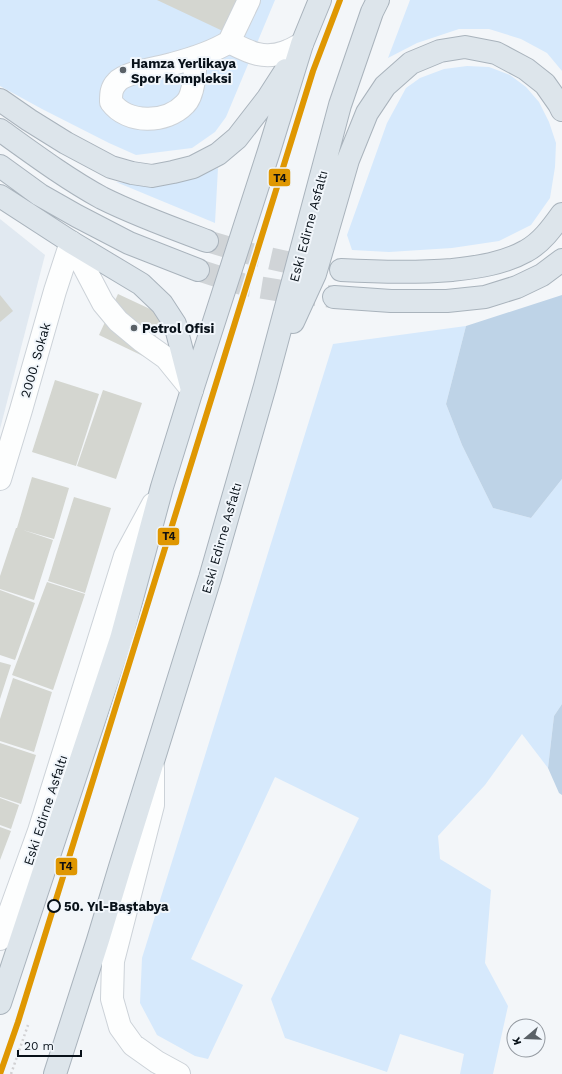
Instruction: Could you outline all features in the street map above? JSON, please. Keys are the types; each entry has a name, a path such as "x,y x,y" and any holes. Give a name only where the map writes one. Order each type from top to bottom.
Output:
{"highway":[{"name":"Eski Edirne Asfaltı","path":"162,488 302,44 320,0"},
{"name":"Eski Edirne Asfaltı","path":"55,1074 210,578 265,386 340,105 372,12 378,0"},
{"path":"0,100 29,120 111,167 132,173 152,176 174,172 193,167 218,154 237,138 268,98 302,44"},
{"path":"265,386 315,274 348,160 366,113 385,86 411,63 440,51 465,48 496,53 526,69 545,84 562,110"},
{"path":"0,130 62,174 102,197 153,221 207,241"},
{"path":"0,166 40,195 77,216 129,243 198,270"},
{"path":"0,196 141,284 162,304 175,324 192,390"},
{"path":"341,270 387,272 434,271 476,267 508,260 527,251 547,235 562,214"},
{"path":"334,297 391,301 446,301 485,296 517,287 530,281 542,275 562,260"},
{"path":"0,1003 121,639 162,488"}],"street":[{"path":"195,57 216,50 229,42 249,0"},
{"path":"229,42 253,54 263,56 271,56 286,52 302,44"},
{"path":"72,242 103,303 118,321 166,358 192,390"},
{"name":"2000. Sokak","path":"0,479 55,291 72,242"},
{"name":"Eski Edirne Asfaltı","path":"0,939 39,831 126,556 162,488"},
{"path":"153,759 153,805 113,961 112,999 120,1027 133,1045 156,1062 179,1074"}],"path":[{"path":"11,1074 28,1025"}],"shaded area":[{"name":"Hamza Yerlikaya Spor Kompleksi","path":"0,0 275,0 226,117 215,132 192,148 136,155 109,143 0,86"},
{"path":"410,0 562,0 562,71 547,53 521,39 489,29 459,29 417,43 388,58"},
{"path":"467,66 489,67 510,75 526,87 539,102 549,122 556,143 555,167 550,198 531,225 499,241 452,248 389,252 352,250 347,235 387,123 406,88 420,78 444,69"},
{"path":"218,168 215,223 116,182 135,184 196,177"},
{"path":"0,219 45,255 0,429"},
{"path":"562,295 562,479 531,518 493,508 462,445 446,404 466,326"},
{"path":"466,326 446,404 462,445 493,508 531,518 562,479 562,704 554,716 548,768 522,734 485,785 438,836 440,859 491,890 485,963 508,1006 493,1074 460,1074 464,1054 400,1034 387,1072 285,1038 271,999 359,818 275,777 191,959 243,985 208,1059 195,1056 157,1035 140,1003 142,958 333,344"},
{"path":"562,704 562,795 559,793 548,768 554,716"}],"building":[{"path":"157,0 243,0 227,33"},
{"path":"118,294 165,316 145,357 99,335"},
{"path":"0,295 13,311 0,322"},
{"path":"55,380 99,394 76,466 32,452"},
{"path":"103,390 142,403 116,479 77,466"},
{"path":"32,477 69,488 54,539 23,530 53,540 34,600 0,589 0,576 17,528"},
{"path":"74,497 111,508 85,593 48,581"},
{"path":"47,582 85,594 53,690 12,675"},
{"path":"0,590 35,603 15,660 0,655"},
{"path":"0,662 11,665 0,699"},
{"path":"13,678 52,692 34,752 0,741 0,719"},
{"path":"0,743 36,755 21,804 0,797"},
{"path":"0,798 19,805 11,829 0,825"},
{"path":"0,827 11,831 0,860"}],"tunnel":[{"path":"207,241 251,254 300,265 341,270"},
{"path":"198,270 245,285 334,297"}],"transit line":[{"name":"T4","path":"0,1074 18,1022 313,71 340,0"}],"place":[{"name":"Hamza Yerlikaya Spor Kompleksi","path":"123,70"},
{"name":"Petrol Ofisi","path":"134,328"},
{"name":"50. Yıl-Baştabya","path":"54,906"}]}
